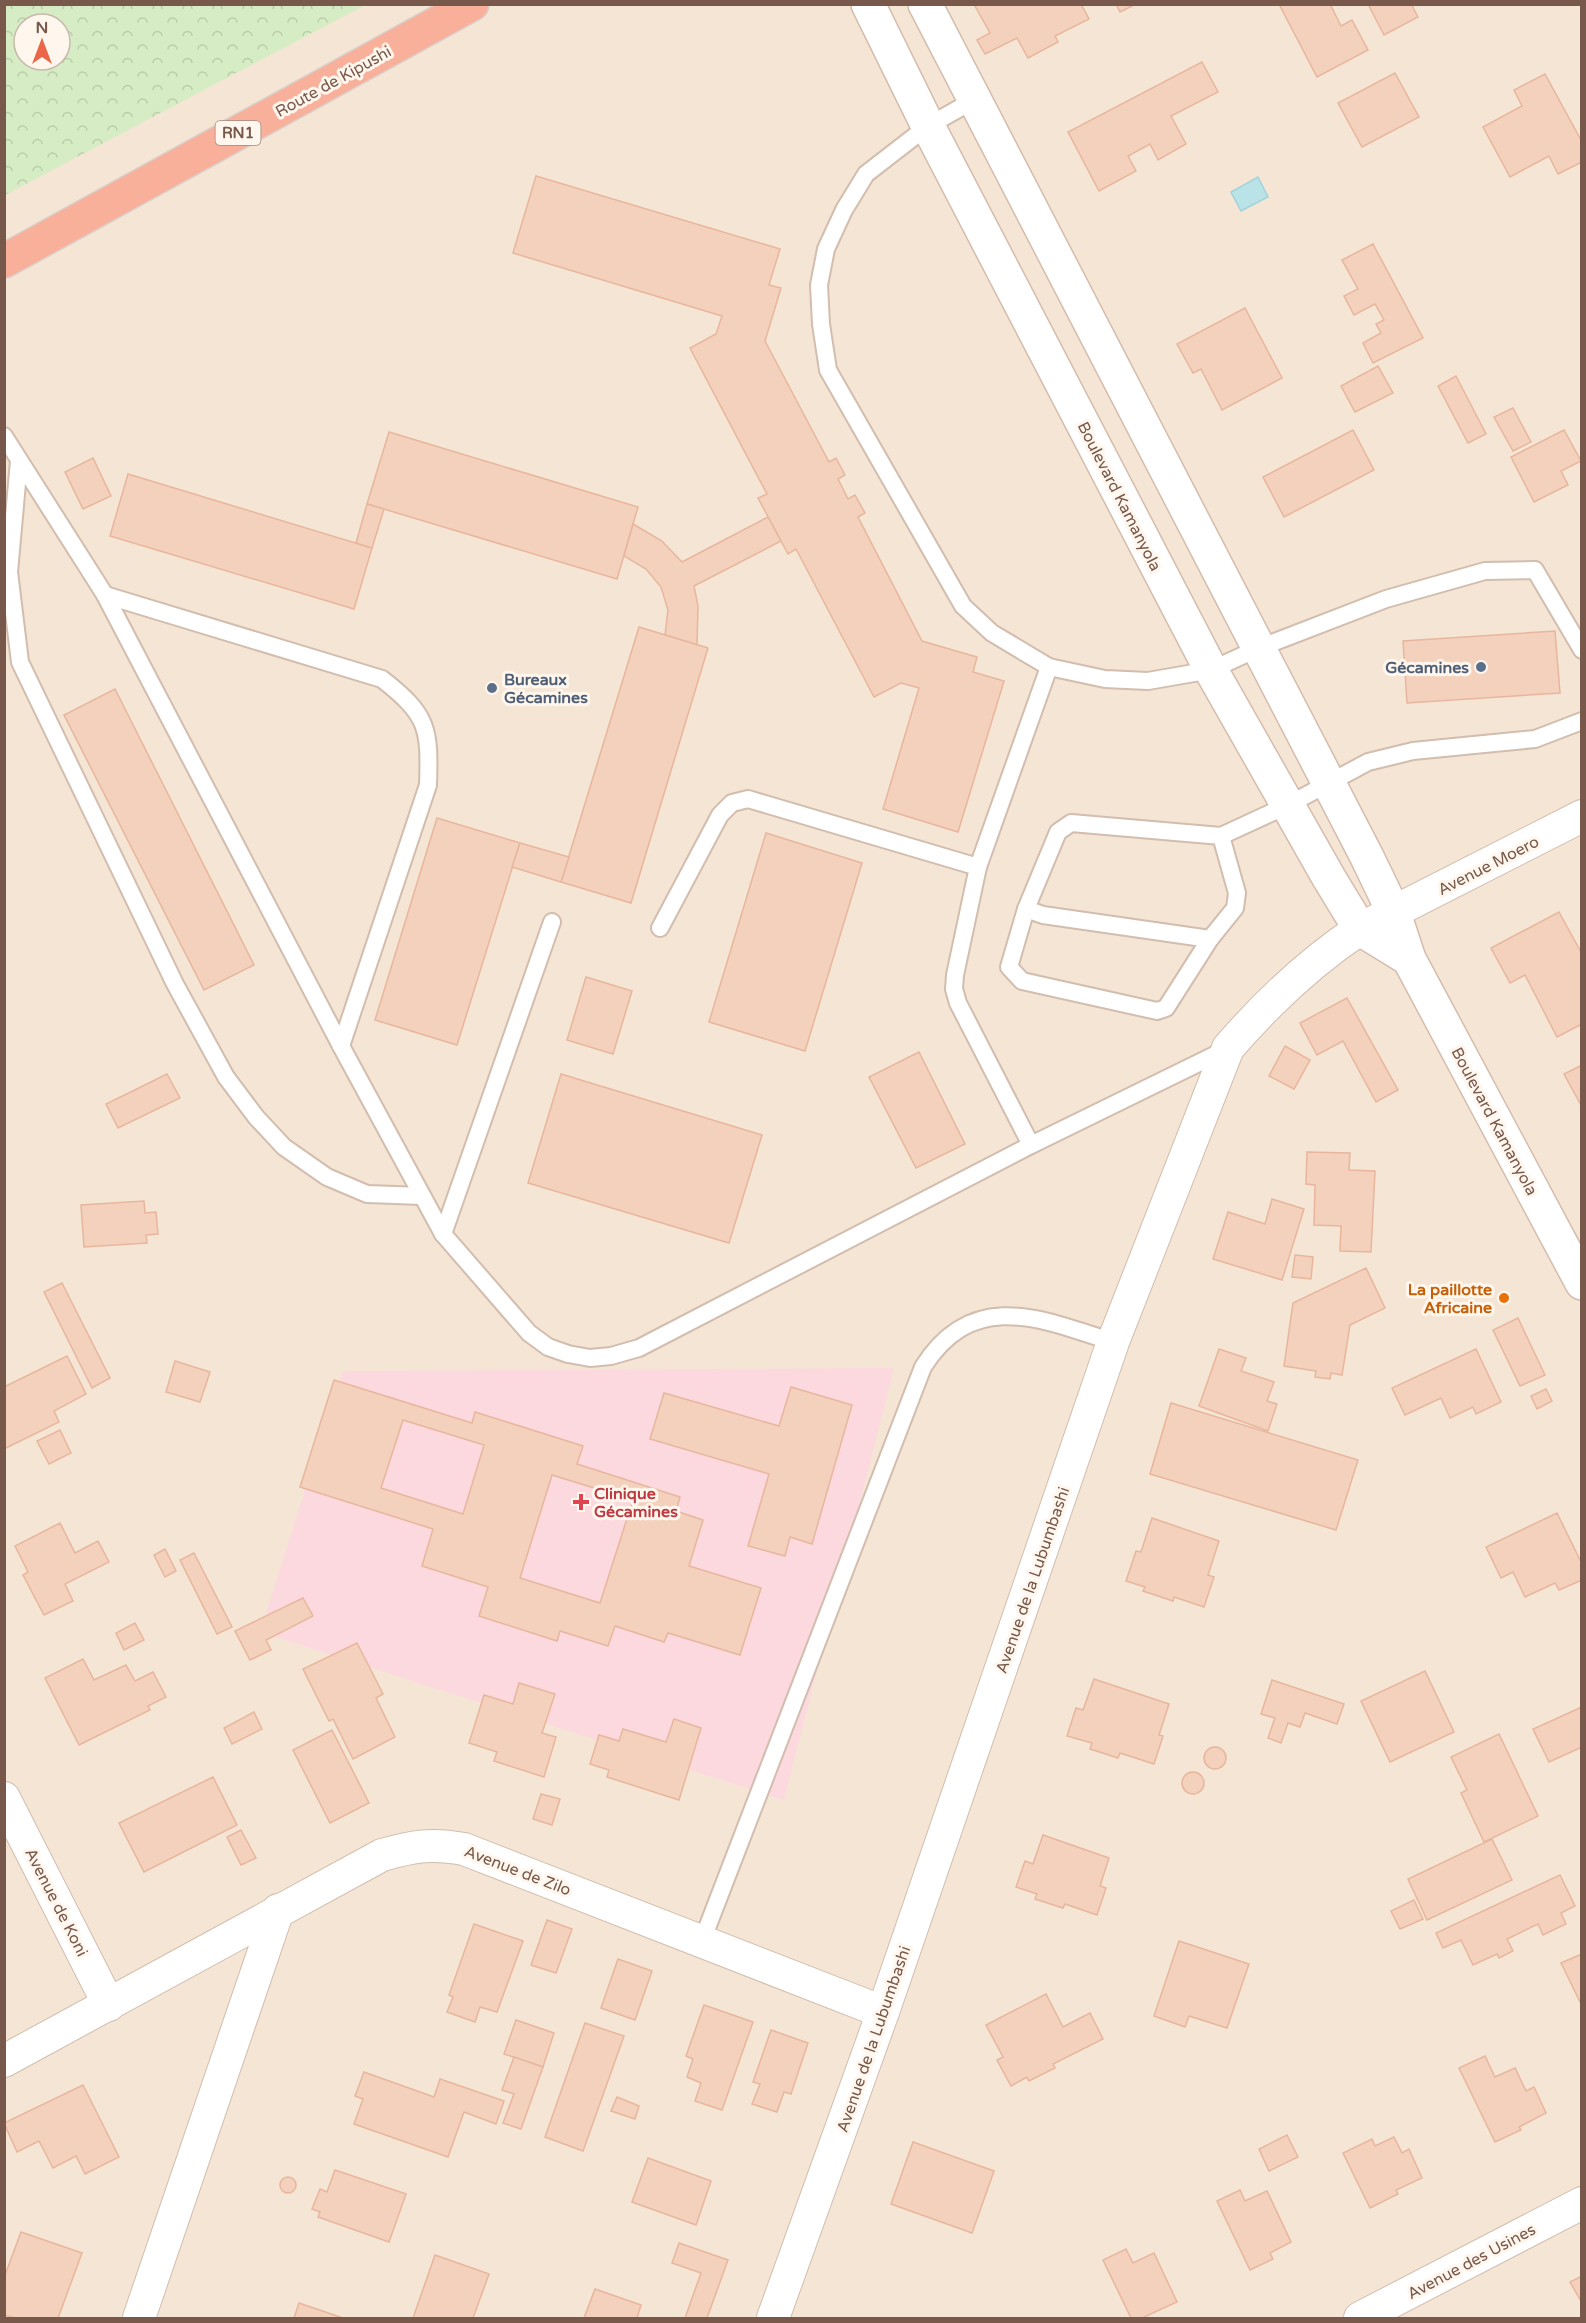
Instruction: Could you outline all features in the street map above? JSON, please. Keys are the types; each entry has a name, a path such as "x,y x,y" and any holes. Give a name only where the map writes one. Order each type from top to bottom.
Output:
{"highway":[{"name":"Route de Kipushi","path":"4,261 472,4"}],"main road":[{"name":"Boulevard Kamanyola","path":"868,4 928,126 1211,670 1360,929 1409,959"},
{"name":"Boulevard Kamanyola","path":"925,4 1394,913 1409,959 1581,1283"}],"street":[{"name":"Avenue Moero","path":"1394,913 1581,816"},
{"name":"Avenue de la Lubumbashi","path":"773,2319 883,2012 1113,1342 1228,1048 1283,989 1331,948 1360,929 1394,913"},
{"name":"Avenue de Koni","path":"4,1798 109,2005"},
{"name":"Avenue de Zilo","path":"4,2061 382,1855 410,1847 437,1844 464,1849 883,2012"},
{"path":"139,2319 278,1910"},
{"name":"Avenue des Usines","path":"1360,2319 1581,2203"}],"lane":[{"path":"974,100 928,126 866,174 844,210 826,249 819,285 821,324 828,370 963,606 992,633 1049,667 1105,679 1148,681 1211,670 1259,648 1397,596 1485,571 1535,570 1581,650"},
{"path":"4,436 105,595 341,1046 443,1234 529,1333 548,1347 590,1358 611,1356 639,1348 1031,1145 1228,1048"},
{"path":"19,460 9,572 20,662 175,984 226,1077 256,1117 284,1147 327,1177 367,1194 422,1197"},
{"path":"105,595 382,679 405,697 422,719 430,745 428,785 341,1046"},
{"path":"1031,1145 958,1003 954,989 978,867 1049,667"},
{"path":"1221,836 1238,893 1235,908 1210,939 1166,1008 1157,1011 1022,981 1009,967 1026,909 1058,832 1071,823 1221,836 1288,805 1368,762 1413,751 1535,739 1581,721"},
{"path":"660,928 720,815 732,803 748,799 978,867"},
{"path":"1026,909 1043,915 1210,939"},
{"path":"443,1234 552,922"},
{"path":"702,1941 923,1366 946,1337 969,1323 991,1316 1040,1319 1113,1342"}],"shaded area":[{"path":"5,5 1581,5 1581,2318 5,2318"},
{"name":"Clinique Gécamines","path":"894,1368 784,1800 260,1632 343,1371"}],"green space":[{"path":"5,4 365,5 5,195"}],"water":[{"path":"1258,177 1268,197 1241,211 1231,192"}],"building":[{"path":"978,4 1081,4 1089,19 1055,36 1058,42 1028,58 1017,38 985,54 977,40 990,33 975,6"},
{"path":"1116,4 1136,4 1120,12"},
{"path":"1279,4 1330,4 1341,26 1352,20 1368,50 1317,77"},
{"path":"1368,4 1411,4 1418,17 1384,35"},
{"path":"1202,62 1218,92 1171,116 1186,144 1158,160 1150,144 1128,156 1136,171 1099,191 1068,132"},
{"path":"1395,73 1419,117 1362,147 1338,103"},
{"path":"1545,74 1582,142 1582,162 1558,174 1549,156 1510,177 1483,127 1522,106 1514,90"},
{"path":"536,176 780,249 769,285 781,288 765,341 829,462 836,458 845,475 838,479 848,499 855,495 865,513 858,517 922,641 977,657 973,672 1004,681 958,832 883,809 919,688 901,683 874,697 796,549 788,554 758,498 767,494 690,348 716,334 722,316 513,253"},
{"path":"1373,244 1423,338 1373,363 1363,343 1381,333 1376,324 1384,320 1375,304 1354,315 1344,296 1358,289 1342,260"},
{"path":"1245,308 1282,378 1222,410 1201,369 1193,373 1177,344"},
{"path":"1378,366 1393,393 1355,412 1341,386"},
{"path":"1456,376 1486,434 1468,443 1438,386"},
{"path":"1513,408 1531,442 1513,451 1494,417"},
{"path":"1353,430 1374,470 1284,517 1263,477"},
{"path":"1564,430 1581,461 1561,471 1568,485 1534,502 1511,457"},
{"path":"389,432 638,507 617,579 367,504"},
{"path":"93,458 111,496 83,509 65,472"},
{"path":"128,474 372,548 354,609 110,536"},
{"path":"367,504 384,509 372,548 356,543"},
{"path":"768,517 781,541 694,586 698,606 697,645 665,635 668,610 661,587 646,569 624,556 633,524 662,541 682,562"},
{"path":"639,627 708,648 631,903 561,882"},
{"name":"Gécamines","path":"1555,631 1560,693 1407,703 1403,641"},
{"path":"115,689 254,965 204,990 64,715"},
{"path":"437,818 520,843 457,1045 375,1020"},
{"path":"766,833 862,863 805,1051 709,1022"},
{"path":"520,843 569,857 561,882 512,867"},
{"path":"1559,912 1582,954 1582,1024 1557,1037 1525,975 1510,983 1491,948"},
{"path":"586,977 632,991 613,1054 567,1040"},
{"path":"1347,998 1398,1090 1376,1102 1343,1041 1317,1055 1300,1023"},
{"path":"1285,1046 1310,1060 1294,1089 1269,1076"},
{"path":"919,1052 965,1144 916,1168 869,1077"},
{"path":"1582,1065 1582,1107 1564,1074"},
{"path":"167,1074 180,1098 118,1128 106,1104"},
{"path":"561,1074 762,1135 729,1243 528,1183"},
{"path":"1307,1152 1350,1153 1349,1170 1375,1171 1371,1252 1340,1251 1341,1226 1314,1225 1315,1185 1306,1184"},
{"path":"1272,1199 1304,1209 1282,1280 1213,1259 1228,1212 1265,1224"},
{"path":"144,1201 145,1213 156,1212 158,1234 146,1235 147,1243 84,1247 81,1205"},
{"path":"1295,1255 1313,1257 1311,1279 1292,1277"},
{"path":"1366,1268 1385,1308 1350,1325 1342,1375 1331,1373 1330,1379 1315,1377 1316,1371 1284,1366 1293,1303"},
{"path":"62,1283 110,1378 92,1388 44,1292"},
{"path":"1518,1318 1545,1375 1520,1386 1493,1330"},
{"path":"1219,1349 1246,1358 1241,1371 1274,1382 1267,1401 1277,1404 1268,1431 1199,1406"},
{"path":"1476,1349 1501,1402 1476,1414 1473,1407 1450,1418 1441,1398 1405,1415 1392,1388"},
{"path":"67,1356 86,1394 54,1411 59,1422 4,1449 4,1387"},
{"path":"175,1361 210,1372 200,1402 166,1392"},
{"path":"334,1380 472,1423 475,1412 583,1446 577,1464 680,1497 676,1511 703,1520 689,1566 761,1588 740,1655 668,1633 664,1642 615,1626 608,1646 560,1631 557,1641 479,1616 488,1587 422,1566 433,1529 300,1487","holes":["403,1420 484,1445 463,1514 381,1488","552,1475 633,1500 600,1603 520,1578"]},
{"path":"791,1387 852,1405 812,1544 790,1537 785,1556 748,1546 769,1474 650,1439 664,1393 779,1426"},
{"path":"1546,1389 1552,1401 1537,1409 1531,1396"},
{"path":"1171,1403 1358,1460 1336,1530 1150,1474"},
{"path":"60,1430 71,1453 49,1464 37,1441"},
{"path":"1557,1513 1582,1564 1582,1580 1559,1590 1555,1583 1525,1597 1513,1572 1501,1578 1486,1547"},
{"path":"1152,1518 1219,1541 1208,1575 1214,1577 1204,1607 1174,1597 1173,1601 1143,1591 1145,1587 1126,1581 1136,1551 1141,1552"},
{"path":"60,1523 75,1553 98,1541 109,1562 65,1584 73,1601 44,1615 23,1575 28,1572 15,1546"},
{"path":"165,1549 176,1571 165,1577 154,1555"},
{"path":"194,1553 232,1627 217,1634 180,1560"},
{"path":"303,1598 313,1616 266,1640 271,1650 250,1660 235,1631"},
{"path":"135,1623 144,1640 124,1650 116,1633"},
{"path":"357,1643 383,1694 376,1698 395,1737 353,1759 333,1719 329,1721 303,1669"},
{"path":"83,1659 94,1680 126,1665 135,1681 153,1672 166,1697 148,1706 150,1710 79,1745 45,1678"},
{"path":"1425,1671 1454,1732 1390,1762 1361,1701"},
{"path":"1094,1679 1169,1704 1159,1735 1163,1736 1154,1764 1120,1753 1118,1758 1090,1749 1092,1743 1067,1736 1076,1708 1083,1710"},
{"path":"1272,1680 1344,1704 1337,1724 1305,1713 1300,1727 1288,1723 1281,1743 1268,1738 1275,1718 1261,1714"},
{"path":"519,1683 555,1694 542,1733 556,1737 544,1777 494,1761 497,1752 469,1743 484,1695 513,1704"},
{"path":"1582,1707 1582,1747 1549,1762 1533,1729"},
{"path":"254,1712 262,1729 232,1744 224,1728"},
{"path":"674,1719 701,1728 679,1800 607,1777 609,1770 590,1764 599,1735 619,1741 623,1729 666,1742"},
{"path":"332,1730 369,1803 330,1823 293,1750"},
{"path":"1499,1734 1538,1816 1484,1842 1461,1793 1467,1790 1451,1757"},
{"path":"1211,1747 1219,1747 1226,1754 1226,1762 1219,1769 1211,1769 1204,1762 1204,1754"},
{"path":"1193,1772 1201,1775 1204,1783 1201,1791 1193,1794 1185,1791 1182,1783 1185,1775"},
{"path":"213,1777 237,1825 144,1872 119,1823"},
{"path":"541,1794 560,1799 552,1825 533,1819"},
{"path":"241,1830 256,1858 241,1865 227,1837"},
{"path":"1043,1835 1109,1858 1100,1886 1106,1888 1097,1915 1065,1904 1063,1908 1035,1899 1037,1894 1016,1887 1025,1861 1033,1864"},
{"path":"1492,1839 1512,1880 1427,1920 1408,1879"},
{"path":"1560,1875 1575,1906 1561,1913 1566,1924 1543,1935 1538,1924 1507,1939 1513,1951 1499,1958 1497,1954 1473,1965 1461,1940 1443,1948 1436,1933"},
{"path":"1414,1900 1423,1919 1400,1929 1391,1911"},
{"path":"547,1920 572,1929 556,1973 531,1965"},
{"path":"474,1924 523,1941 497,2012 480,2007 475,2022 447,2012 453,1997 449,1995"},
{"path":"1179,1941 1249,1964 1227,2028 1189,2016 1185,2027 1154,2016"},
{"path":"1582,1954 1582,2006 1561,1963"},
{"path":"618,1959 652,1971 635,2020 601,2008"},
{"path":"1046,1994 1063,2027 1090,2013 1103,2039 1053,2064 1055,2068 1029,2081 1027,2077 1011,2086 997,2060 1003,2057 986,2025"},
{"path":"704,2005 753,2022 722,2110 695,2101 701,2083 687,2077 693,2059 686,2056"},
{"path":"516,2020 554,2033 543,2067 504,2054"},
{"path":"585,2023 624,2036 583,2151 545,2137"},
{"path":"771,2030 808,2043 791,2094 784,2092 777,2112 752,2104 760,2084 753,2082"},
{"path":"1485,2056 1495,2077 1515,2068 1526,2091 1534,2087 1546,2113 1519,2127 1521,2130 1495,2142 1459,2068"},
{"path":"514,2057 543,2067 521,2129 503,2123 514,2094 502,2090"},
{"path":"364,2072 434,2097 440,2079 504,2101 496,2124 464,2112 448,2157 354,2124 363,2099 355,2096"},
{"path":"83,2085 119,2157 85,2174 76,2156 53,2168 39,2141 17,2152 4,2123"},
{"path":"617,2097 639,2106 635,2119 611,2111"},
{"path":"1287,2135 1298,2157 1269,2171 1259,2149"},
{"path":"1394,2137 1402,2153 1409,2149 1422,2178 1396,2190 1398,2194 1370,2208 1343,2153 1372,2139 1375,2146"},
{"path":"913,2142 994,2171 972,2233 891,2204"},
{"path":"648,2158 711,2181 696,2225 632,2202"},
{"path":"335,2170 406,2194 389,2242 318,2217 320,2212 312,2209 320,2189 327,2192"},
{"path":"285,2177 291,2177 296,2185 294,2191 285,2193 280,2188 280,2182"},
{"path":"1240,2190 1245,2201 1267,2191 1291,2242 1270,2253 1273,2259 1250,2270 1217,2201"},
{"path":"21,2232 82,2253 58,2318 15,2318 4,2315 4,2278"},
{"path":"679,2243 728,2260 707,2318 685,2318 701,2273 672,2263"},
{"path":"1126,2249 1133,2263 1154,2253 1177,2302 1142,2318 1131,2318 1103,2260"},
{"path":"435,2255 489,2274 473,2318 413,2318"},
{"path":"1582,2276 1582,2303 1570,2282"},
{"path":"595,2289 641,2305 637,2318 584,2318"},
{"path":"299,2303 343,2318 294,2318"}],"place":[{"name":"Gécamines","path":"1481,667"},
{"name":"Bureaux Gécamines","path":"492,688"},
{"name":"La paillotte Africaine","path":"1504,1298"},
{"name":"Clinique Gécamines","path":"581,1502"}]}
